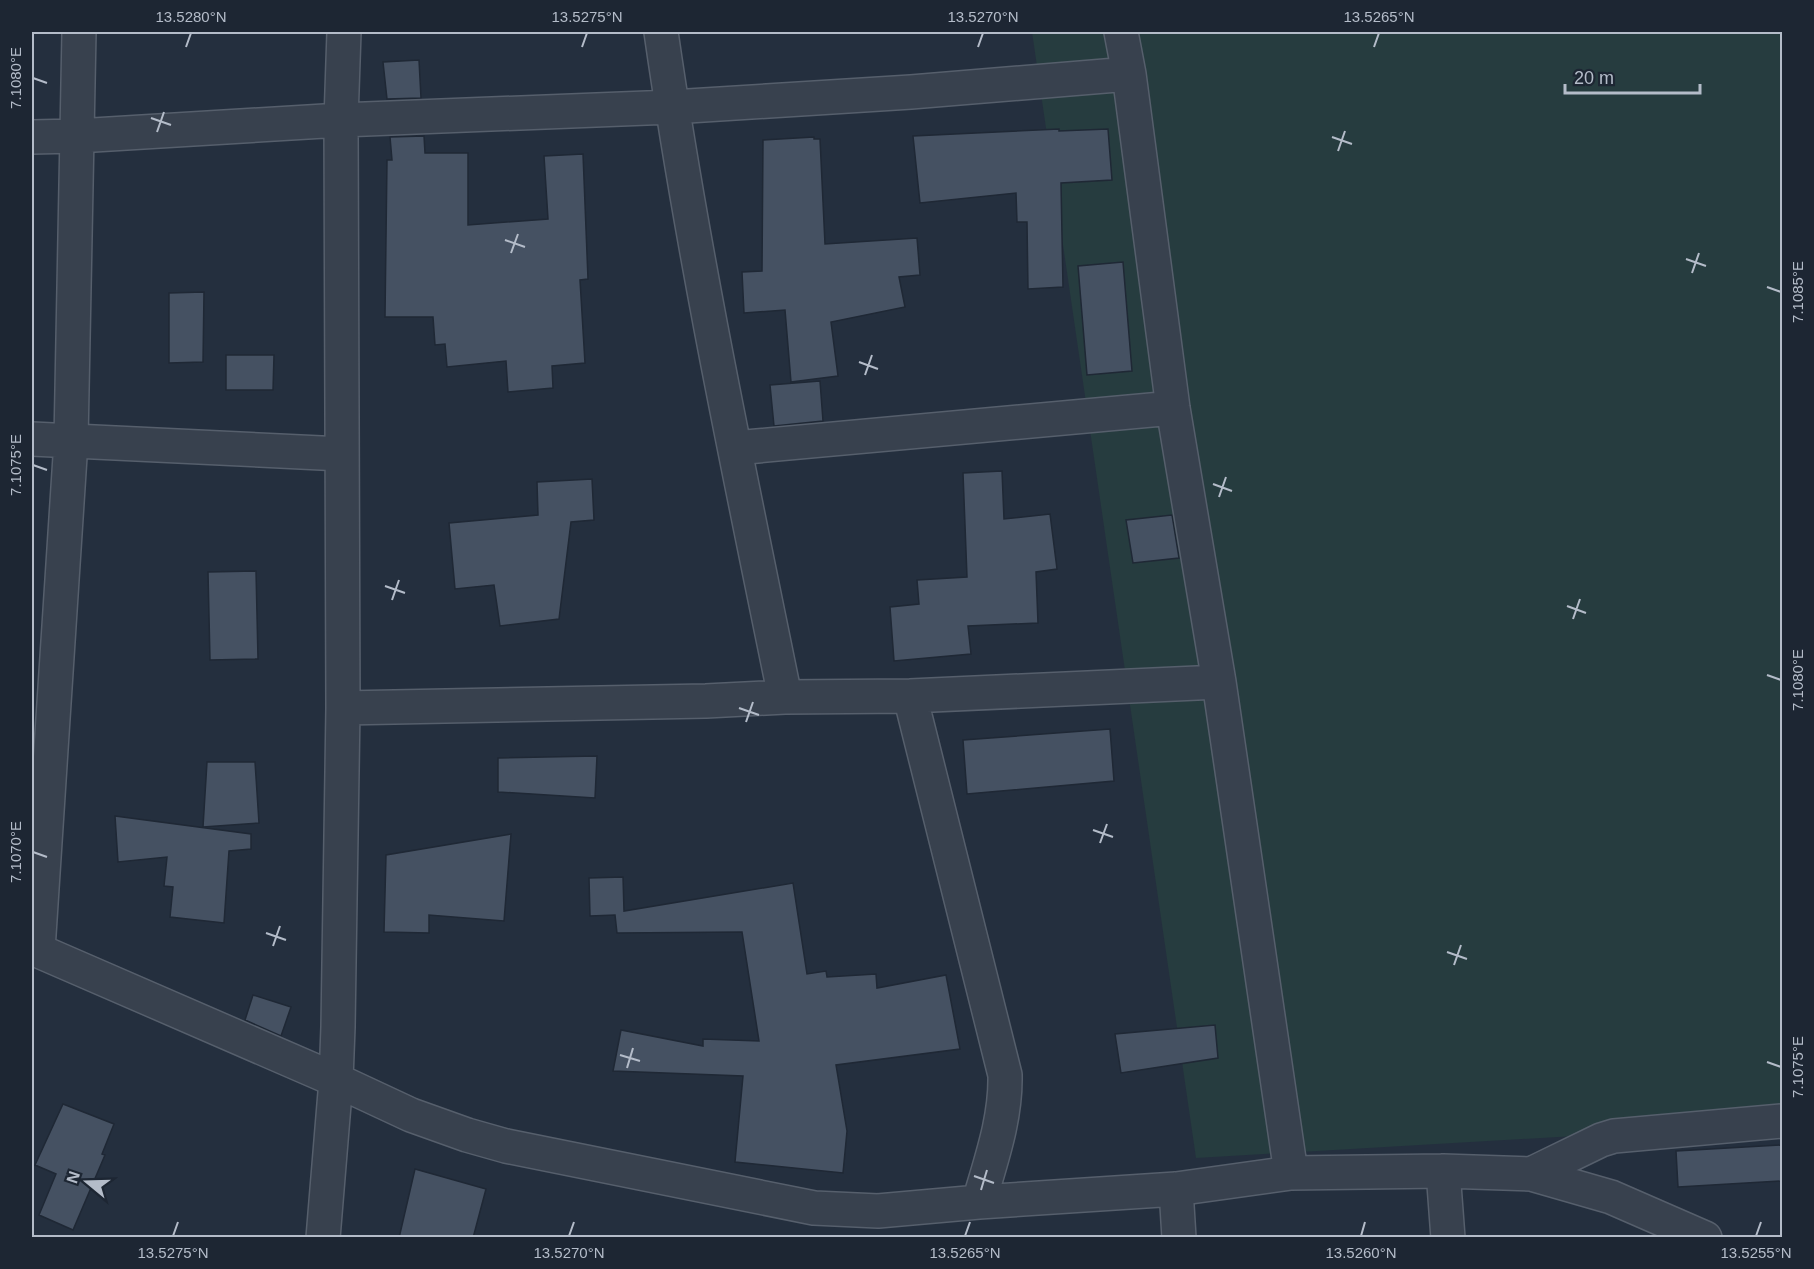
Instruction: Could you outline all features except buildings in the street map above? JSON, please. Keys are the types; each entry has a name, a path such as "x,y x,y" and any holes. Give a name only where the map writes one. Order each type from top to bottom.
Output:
{"street":[{"path":"79,32 71,441 35,949 411,1115 467,1135 506,1146 814,1208 878,1211 1176,1189 1291,1173 1443,1171 1531,1174 1611,1197 1705,1238"},
{"path":"323,1238 336,1080 343,708 341,120 344,32"},
{"path":"661,32 707,308 784,697"},
{"path":"1121,32 1129,74 1173,408 1219,682 1291,1173"},
{"path":"32,137 341,120 672,107 910,92 1129,74"},
{"path":"735,448 1173,408"},
{"path":"32,439 342,454"},
{"path":"343,708 910,696 1219,682"},
{"path":"910,696 1005,1075 1006,1098 1003,1119 980,1202"},
{"path":"1531,1174 1614,1136 1782,1121"},
{"path":"1443,1171 1448,1238"},
{"path":"1176,1189 1179,1238"}],"green space":[{"path":"1032,32 1782,32 1782,1124 1196,1158"}]}
